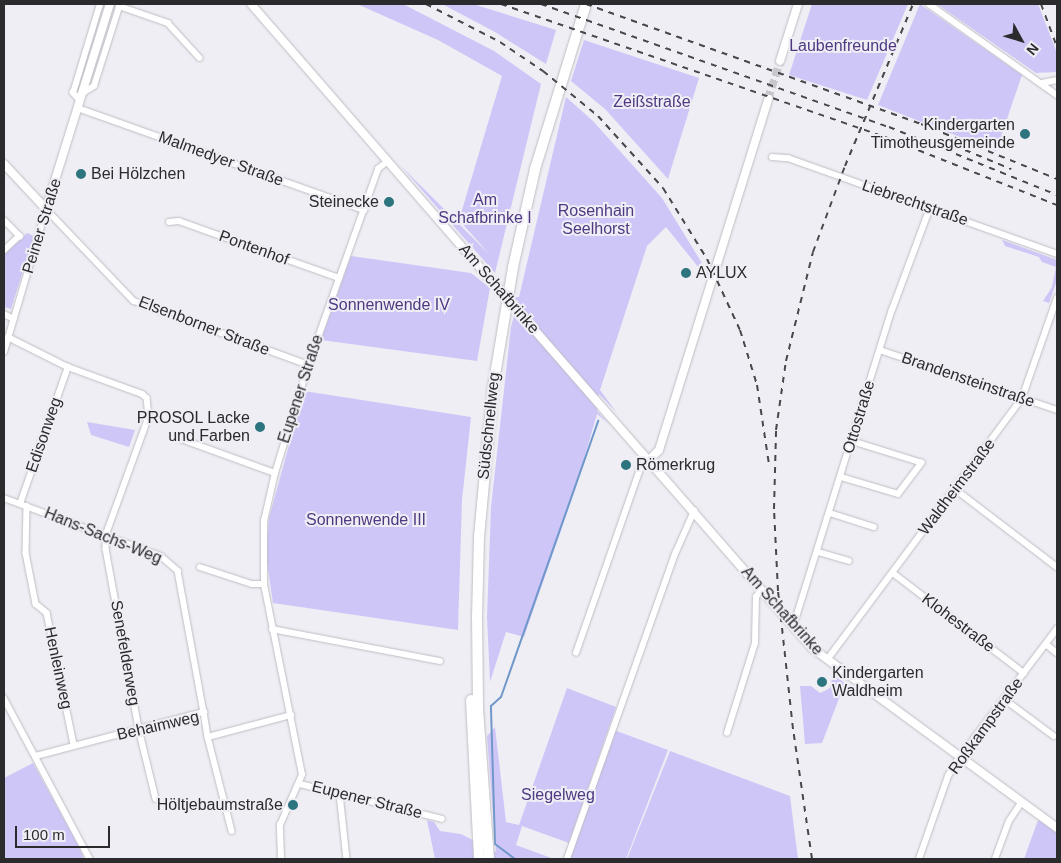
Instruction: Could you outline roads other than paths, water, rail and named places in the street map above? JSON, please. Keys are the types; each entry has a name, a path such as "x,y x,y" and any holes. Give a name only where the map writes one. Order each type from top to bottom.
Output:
{"highway":[{"name":"Südschnellweg","path":"479,859 470,617 476,483 486,386 498,310 527,175 579,4"},
{"name":"Südschnellweg","path":"489,859 478,708 477,618 479,537 492,387 527,203 550,115 586,4"}],"street":[{"name":"Peiner Straße","path":"80,101 73,93 100,4"},
{"name":"Peiner Straße","path":"4,352 110,4"},
{"name":"Am Schafbrinke","path":"252,4 793,627 827,660 1057,828"},
{"path":"780,61 798,4"},
{"path":"929,4 1042,82 1057,95"},
{"name":"Peiner Straße","path":"80,101 94,86 119,5"},
{"path":"119,5 168,23 200,58"},
{"path":"1042,82 1057,80"},
{"path":"576,653 642,464 659,450 768,99"},
{"name":"Malmedyer Straße","path":"80,101 364,210"},
{"name":"Liebrechtstraße","path":"772,157 788,158 1057,254"},
{"name":"Eupener Straße","path":"388,161 378,169 309,365 275,473 264,521 264,584 301,766 300,784 442,819"},
{"path":"4,164 46,209"},
{"name":"Ottostraße","path":"793,627 880,350 930,208"},
{"name":"Elsenborner Straße","path":"46,209 134,301 309,365"},
{"path":"4,220 20,236 4,252"},
{"name":"Pontenhof","path":"168,222 179,221 339,278"},
{"name":"Waldheimstraße","path":"827,660 1022,398 1057,298"},
{"path":"4,314 14,319"},
{"path":"8,337 68,366 142,394 150,407 149,417 106,536"},
{"name":"Brandensteinstraße","path":"880,350 1057,410"},
{"name":"Edisonweg","path":"20,504 68,366"},
{"path":"181,439 275,473"},
{"path":"841,477 898,494 921,463 851,441"},
{"path":"955,489 1057,567"},
{"name":"Hans-Sachs-Weg","path":"4,498 161,556 178,571 204,712"},
{"name":"Henleinweg","path":"27,506 26,552 36,604 47,613 74,745"},
{"path":"567,859 678,544 694,512"},
{"path":"830,514 874,527"},
{"name":"Senefelderweg","path":"106,536 139,729 156,799"},
{"path":"818,552 849,561"},
{"path":"200,566 252,584 264,584"},
{"name":"Klohestraße","path":"893,573 1024,673"},
{"path":"727,733 755,643 756,597 761,590"},
{"name":"Roßkampstraße","path":"918,859 948,776 960,757 1057,628"},
{"path":"272,629 440,661"},
{"path":"1046,644 1057,652"},
{"path":"4,698 90,859"},
{"path":"1004,699 1054,736"},
{"name":"Behaimweg","path":"36,756 204,712 208,737 291,715"},
{"path":"208,737 232,831"},
{"path":"281,859 280,825 300,784"},
{"path":"340,794 347,859"},
{"path":"995,859 1009,821 1021,803"}],"waterway":[{"path":"515,859 495,844 491,706 501,697 598,421"}],"tunnel":[{"path":"768,99 780,61"}],"railway":[{"path":"426,4 500,42 543,71 598,116 663,188 707,259 740,330 757,385 769,464"},
{"path":"501,4 885,137 1057,205"},
{"path":"541,4 889,127 1057,195"},
{"path":"586,4 921,124 1057,179"},
{"path":"812,859 793,729 778,591 774,509 776,430 786,361 813,252 845,166 913,4"},
{"path":"1041,4 1057,47"},
{"path":"965,150 1011,169"}],"place":[{"name":"Kindergarten Timotheusgemeinde","path":"1025,134"},
{"name":"Bei Hölzchen","path":"81,174"},
{"name":"Steinecke","path":"389,202"},
{"name":"AYLUX","path":"686,273"},
{"name":"PROSOL Lacke und Farben","path":"260,427"},
{"name":"Römerkrug","path":"626,465"},
{"name":"Kindergarten Waldheim","path":"822,682"},
{"name":"Höltjebaumstraße","path":"293,805"}],"park label":[{"name":"Laubenfreunde","path":"843,46"},
{"name":"Zeißstraße","path":"652,102"},
{"name":"Am Schafbrinke I","path":"485,209"},
{"name":"Rosenhain Seelhorst","path":"596,220"},
{"name":"Sonnenwende IV","path":"389,305"},
{"name":"Sonnenwende III","path":"366,520"},
{"name":"Siegelweg","path":"558,795"}]}
